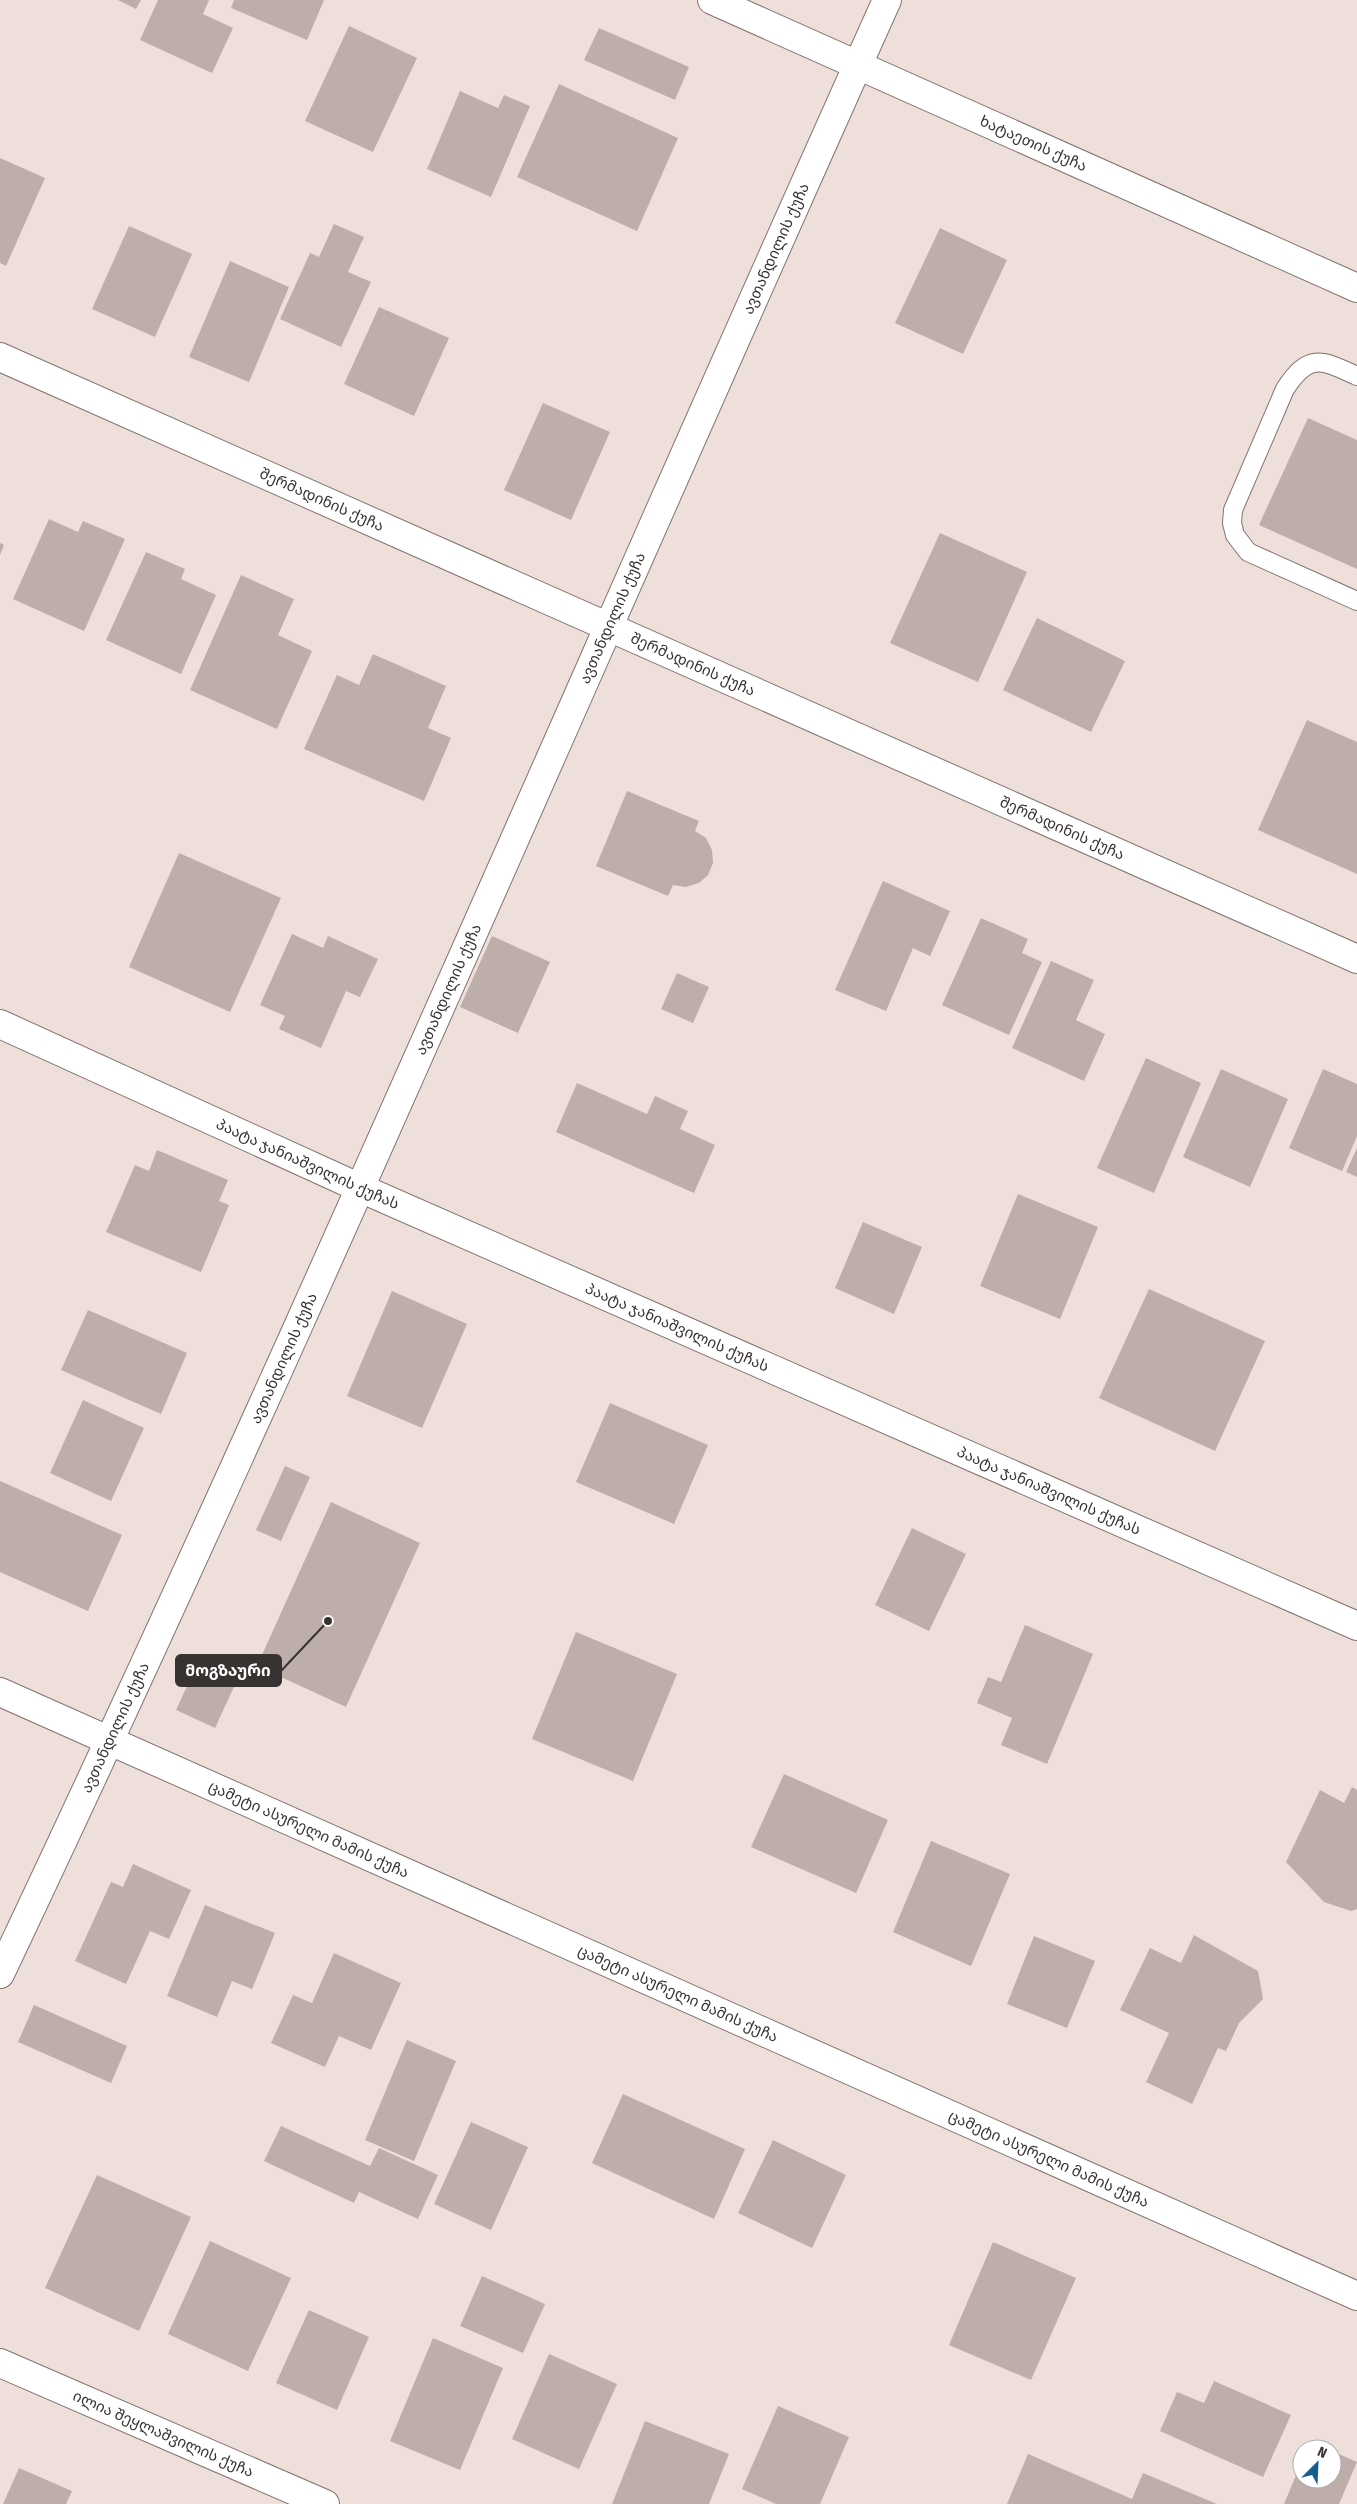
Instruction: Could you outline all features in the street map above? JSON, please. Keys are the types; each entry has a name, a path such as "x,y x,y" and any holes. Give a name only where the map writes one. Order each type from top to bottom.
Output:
{"street":[{"name":"ხატაეთის ქუჩა","path":"712,0 1357,288"},
{"name":"ავთანდილის ქუჩა","path":"0,1974 110,1742 360,1188 886,0"},
{"name":"შერმადინის ქუჩა","path":"0,357 1357,959"},
{"name":"პაატა ჯანიაშვილის ქუჩას","path":"0,1024 360,1188 1357,1626"},
{"name":"ცამეტი ასურელი მამის ქუჩა","path":"0,1692 1357,2296"},
{"name":"ილია შეყლაშვილის ქუჩა","path":"0,2363 325,2504"}],"lane":[{"path":"1357,376 1322,361 1306,366 1294,375 1285,389 1233,510 1232,523 1235,535 1248,552 1357,601"}],"building":[{"path":"118,0 141,0 136,9"},
{"path":"158,0 209,0 203,14 233,28 212,73 140,40"},
{"path":"234,0 324,0 307,40 231,8"},
{"path":"349,26 417,58 373,152 305,121"},
{"path":"599,28 689,67 675,100 584,60"},
{"path":"559,84 678,138 637,231 517,177"},
{"path":"460,91 498,108 504,95 530,106 491,197 427,169"},
{"path":"0,158 45,178 6,266 0,263"},
{"path":"334,224 364,237 348,272 371,282 341,347 280,319 310,253 319,257"},
{"path":"129,226 192,254 155,337 92,309"},
{"path":"940,228 1007,260 963,354 895,323"},
{"path":"230,261 289,287 249,382 189,357"},
{"path":"379,307 449,338 414,416 344,384"},
{"path":"543,403 610,432 571,520 504,490"},
{"path":"1308,418 1357,440 1357,569 1259,525"},
{"path":"49,519 78,532 83,521 125,539 84,631 13,599"},
{"path":"940,533 1027,572 978,682 890,643"},
{"path":"0,543 4,545 0,555"},
{"path":"146,552 185,569 181,579 216,595 181,674 106,640"},
{"path":"241,575 294,599 278,635 312,651 277,729 190,690"},
{"path":"1037,618 1125,661 1091,732 1003,690"},
{"path":"373,654 446,686 428,728 451,738 424,801 304,749 337,675 359,685"},
{"path":"1307,720 1357,742 1357,874 1258,830"},
{"path":"627,791 699,821 695,831 706,838 712,850 713,863 708,875 699,883 686,887 673,885 668,896 596,866"},
{"path":"179,853 281,898 230,1012 129,967"},
{"path":"883,881 950,911 930,956 913,948 886,1011 835,990"},
{"path":"981,918 1028,939 1022,953 1042,962 1009,1035 942,1005"},
{"path":"292,934 323,948 328,936 378,959 360,997 346,991 321,1048 279,1029 285,1016 260,1005"},
{"path":"492,936 550,962 518,1033 460,1007"},
{"path":"1051,961 1094,980 1076,1020 1105,1034 1084,1081 1012,1048"},
{"path":"677,973 709,987 693,1023 661,1009"},
{"path":"1146,1058 1201,1083 1154,1193 1097,1168"},
{"path":"1221,1069 1288,1099 1250,1187 1183,1157"},
{"path":"1323,1069 1357,1084 1357,1136 1342,1171 1289,1148"},
{"path":"577,1083 647,1114 655,1096 688,1111 680,1129 715,1145 694,1193 556,1132"},
{"path":"1357,1148 1357,1177 1346,1172"},
{"path":"157,1150 228,1180 219,1201 229,1205 201,1272 106,1232 135,1165 149,1171"},
{"path":"1018,1194 1098,1227 1060,1319 980,1286"},
{"path":"863,1222 922,1247 894,1314 835,1288"},
{"path":"1149,1289 1265,1341 1215,1451 1099,1398"},
{"path":"392,1291 467,1324 422,1428 347,1396"},
{"path":"88,1310 187,1353 161,1414 61,1370"},
{"path":"83,1400 144,1428 111,1501 50,1473"},
{"path":"610,1403 708,1445 674,1524 576,1482"},
{"path":"285,1466 310,1477 281,1541 256,1530"},
{"path":"0,1481 122,1535 88,1611 0,1572"},
{"path":"331,1502 420,1543 346,1707 257,1666"},
{"path":"912,1528 966,1554 929,1631 875,1605"},
{"path":"1025,1625 1093,1654 1047,1764 1001,1745 1012,1718 977,1703 988,1677 1001,1682"},
{"path":"576,1632 677,1674 633,1781 532,1739"},
{"path":"200,1658 239,1676 215,1728 176,1710"},
{"path":"784,1774 888,1820 856,1893 751,1847"},
{"path":"1352,1787 1357,1790 1357,1909 1351,1911 1324,1902 1286,1862 1320,1790 1344,1803"},
{"path":"931,1841 1010,1874 971,1966 893,1932"},
{"path":"133,1864 191,1890 169,1939 150,1931 126,1984 75,1961 111,1882 123,1887"},
{"path":"205,1905 275,1933 252,1989 232,1981 217,2017 167,1996"},
{"path":"1194,1935 1258,1971 1263,1999 1239,2023 1226,2051 1218,2048 1192,2104 1146,2082 1169,2033 1120,2010 1150,1948 1181,1963"},
{"path":"1034,1936 1095,1961 1067,2028 1007,2004"},
{"path":"334,1953 401,1983 371,2050 339,2036 325,2067 271,2043 293,1995 312,2003"},
{"path":"34,2005 127,2046 111,2083 18,2042"},
{"path":"407,2040 456,2061 414,2161 365,2140"},
{"path":"623,2094 745,2149 714,2219 592,2163"},
{"path":"471,2122 528,2147 491,2230 434,2204"},
{"path":"281,2126 370,2166 379,2148 438,2175 418,2219 359,2192 354,2203 264,2161"},
{"path":"773,2140 846,2175 812,2248 738,2213"},
{"path":"97,2175 191,2217 139,2331 45,2288"},
{"path":"210,2241 291,2278 248,2371 168,2334"},
{"path":"993,2242 1076,2278 1031,2380 949,2345"},
{"path":"482,2276 545,2304 523,2353 460,2326"},
{"path":"309,2310 369,2337 337,2410 276,2383"},
{"path":"433,2338 503,2368 460,2470 390,2441"},
{"path":"549,2354 617,2384 579,2469 512,2439"},
{"path":"1214,2381 1291,2415 1263,2477 1160,2431 1177,2392 1204,2403"},
{"path":"778,2406 849,2437 820,2504 776,2504 742,2489"},
{"path":"645,2421 729,2454 709,2504 612,2504"},
{"path":"1028,2454 1132,2499 1143,2473 1217,2504 1007,2504"},
{"path":"1342,2455 1357,2462 1339,2504 1284,2504 1292,2485 1292,2489 1342,2489"},
{"path":"19,2468 72,2491 66,2504 3,2504"}],"place":[{"name":"მოგზაური","path":"328,1621"}]}
